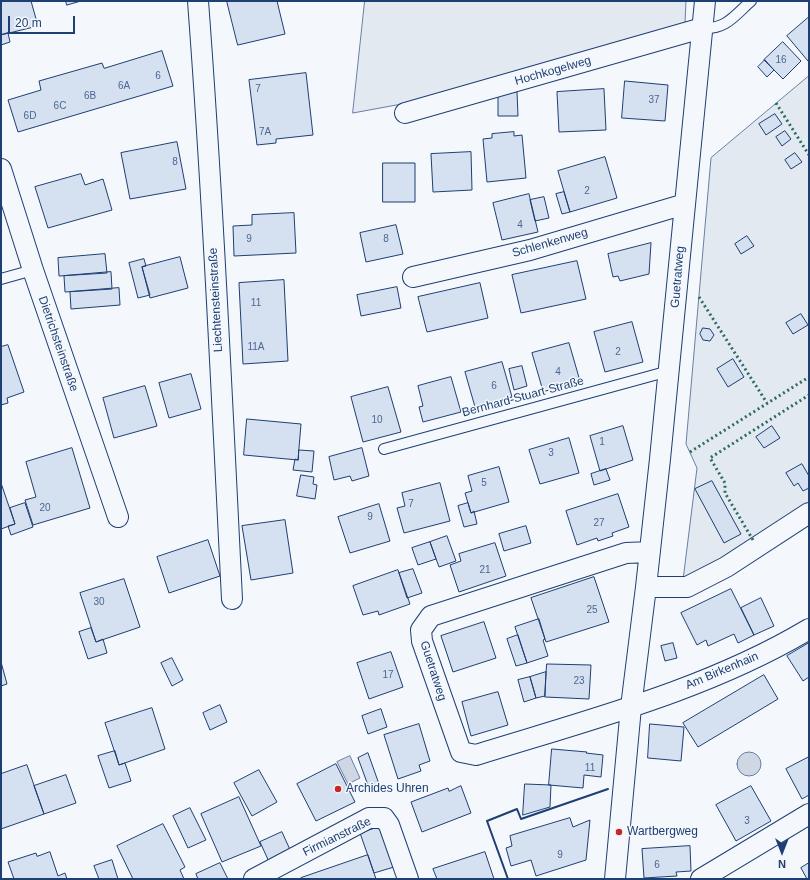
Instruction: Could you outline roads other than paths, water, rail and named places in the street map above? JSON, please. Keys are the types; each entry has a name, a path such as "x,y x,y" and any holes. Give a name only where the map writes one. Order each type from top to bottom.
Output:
{"street":[{"name":"Liechtensteinstraße","path":"198,1 217,305 232,599"},
{"name":"Guetratweg","path":"615,879 631,707 650,552 669,370 705,1"},
{"name":"Hochkogelweg","path":"405,113 702,28"},
{"name":"Dietrichsteinstraße","path":"1,169 33,270 118,517"},
{"name":"Schlenkenweg","path":"413,277 530,250 685,204"},
{"path":"646,587 687,587 726,567 809,513"},
{"name":"Guetratweg","path":"631,707 476,755 461,752 422,641 421,630 431,616 626,553 650,552"},
{"name":"Am Birkenhain","path":"631,707 716,675 784,644 809,629"},
{"path":"701,879 809,814"},
{"name":"Firmianstraße","path":"254,879 369,818 384,818 389,825 408,879"}],"lane":[{"path":"702,28 713,29 724,25 751,1"},
{"path":"1,279 33,270"},
{"name":"Bernhard-Stuart-Straße","path":"384,449 669,370"}],"place":[{"name":"Archides Uhren","path":"338,789"},
{"name":"Wartbergweg","path":"619,832"}]}
